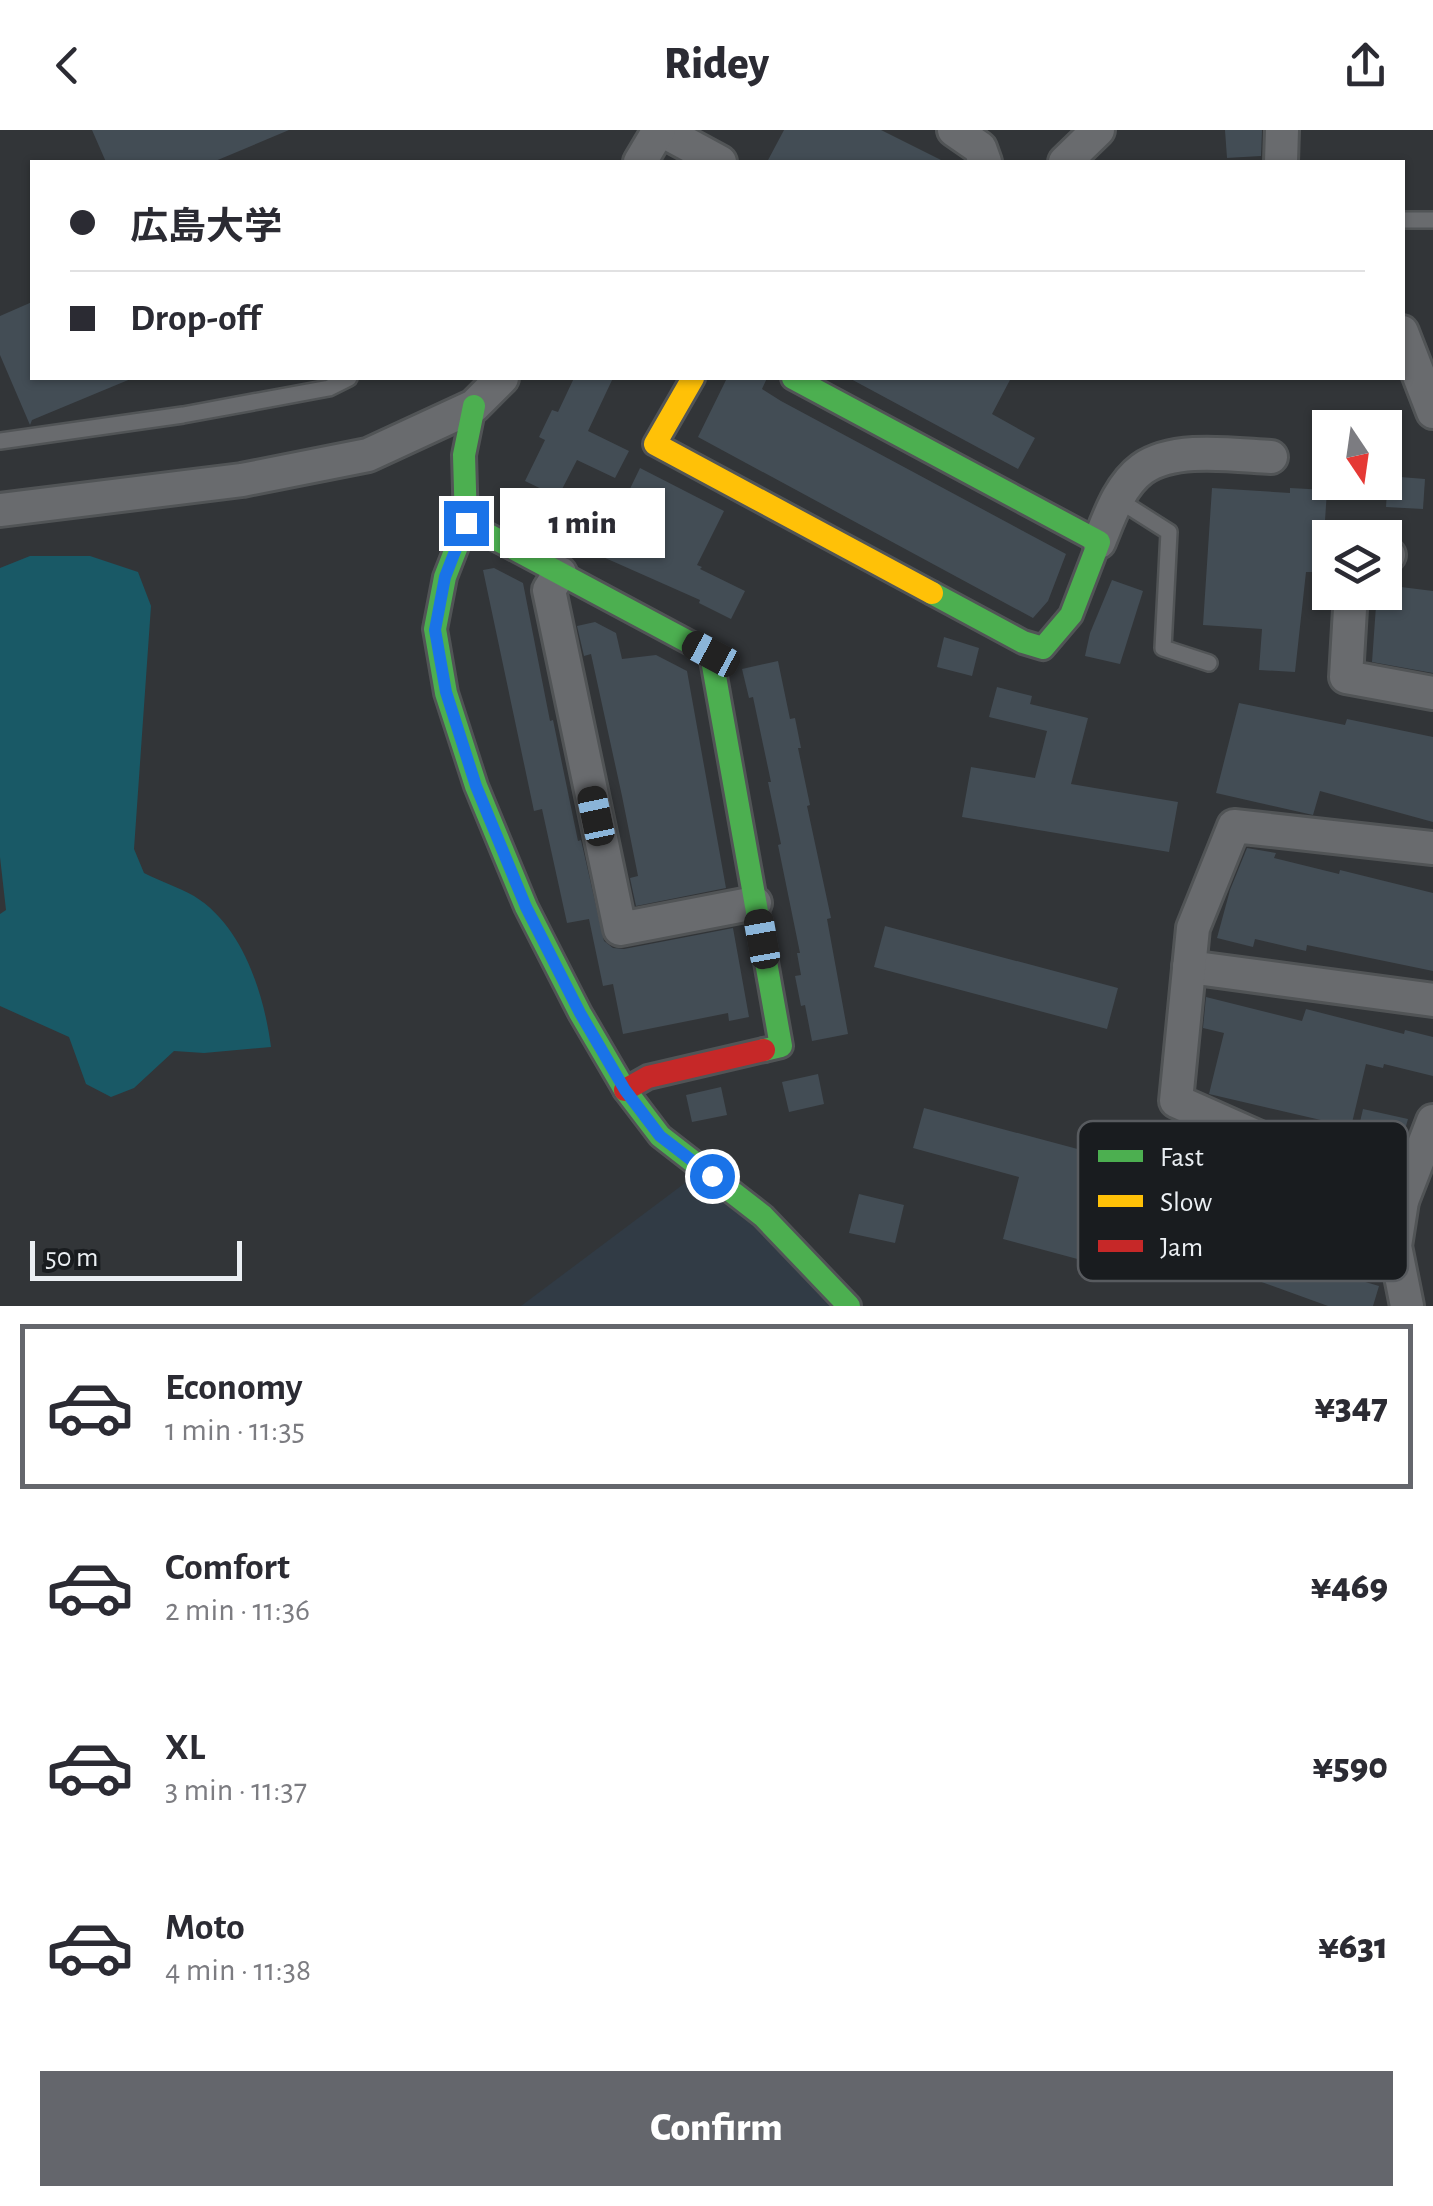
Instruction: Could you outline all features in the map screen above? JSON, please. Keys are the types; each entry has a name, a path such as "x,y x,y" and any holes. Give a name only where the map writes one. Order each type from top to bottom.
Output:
{"street":[{"path":"641,160 660,130 716,160"},
{"path":"954,130 980,148 984,160"},
{"path":"1067,160 1098,130"},
{"path":"1281,160 1282,130"},
{"path":"1405,340 1433,412"},
{"path":"0,510 242,480 368,455 474,406 500,380"},
{"path":"691,380 655,444 1023,642 1043,648 1072,614 1118,499 1142,469 1183,454 1271,457"},
{"path":"797,380 1099,542"},
{"path":"474,406 464,455 466,523 445,577 435,630 446,692 476,786 526,907 625,1090 660,1136 763,1216 849,1306"},
{"path":"466,523 711,654 781,1046 648,1077 625,1090"},
{"path":"560,573 549,590 620,929 755,903"},
{"path":"1350,610 1346,677 1433,692"},
{"path":"1221,1121 1176,1101 1193,928 1234,826 1433,848"},
{"path":"1189,968 1433,1000"},
{"path":"1408,1186 1433,1121"},
{"path":"1402,1281 1407,1306"}],"lane":[{"path":"1405,220 1433,220"},
{"path":"0,440 183,416 329,388 345,380"},
{"path":"1118,499 1169,532 1163,648 1209,663"}],"shaded area":[{"path":"701,1171 846,1306 521,1306"}],"water":[{"path":"30,556 90,556 138,572 151,606 134,849 144,873 194,896 226,925 256,984 271,1047 204,1053 174,1051 134,1088 111,1097 86,1084 69,1037 0,1006 0,914 6,910 0,857 0,568"}],"building":[{"path":"92,130 289,130 218,160 105,160"},
{"path":"784,130 881,130 941,160 768,160"},
{"path":"1225,130 1262,130 1261,156 1227,158"},
{"path":"30,303 30,380 128,380 32,420 30,425 0,355 0,316"},
{"path":"573,380 612,380 588,431 629,451 615,478 577,460 558,497 525,481 545,440 539,437 552,410 558,412"},
{"path":"726,380 766,380 762,389 781,401 1066,554 1048,601 1033,618 698,437"},
{"path":"853,380 1010,380 992,414 1035,438 1018,469"},
{"path":"640,468 724,511 697,565 745,591 731,619 699,603 700,600 603,557 632,498 627,495"},
{"path":"1402,477 1425,479 1423,509 1386,507 1386,500 1402,500"},
{"path":"1212,488 1290,493 1290,488 1312,489 1312,500 1326,500 1325,520 1312,520 1312,572 1306,572 1295,672 1259,670 1262,629 1203,625"},
{"path":"494,568 523,583 550,721 553,720 604,941 613,948 624,949 733,928 749,1017 729,1021 728,1013 623,1034 613,984 603,986 589,919 567,923 542,809 534,811 483,570"},
{"path":"1112,580 1143,591 1120,664 1085,656"},
{"path":"1402,587 1433,591 1433,673 1372,662 1376,610 1402,610"},
{"path":"595,622 616,633 622,659 656,655 687,671 726,888 636,906 630,878 638,876 622,796 591,654 584,656 577,626"},
{"path":"944,637 979,648 972,676 937,667"},
{"path":"778,661 790,719 795,718 801,748 810,805 807,806 831,918 827,919 848,1034 812,1041 795,976 801,975 800,953 778,845 781,844 771,782 753,697 749,698 742,669"},
{"path":"997,687 1032,696 1030,704 1088,718 1071,784 1178,802 1169,852 962,817 971,767 1035,778 1047,731 989,717"},
{"path":"1239,703 1345,725 1347,719 1433,737 1433,822 1320,791 1313,815 1216,793"},
{"path":"1247,848 1276,853 1274,858 1339,874 1340,870 1433,893 1433,971 1307,945 1306,951 1255,939 1253,947 1217,938"},
{"path":"885,926 1118,988 1107,1029 874,967"},
{"path":"1206,997 1302,1021 1306,1009 1404,1034 1405,1030 1433,1037 1433,1076 1384,1064 1383,1068 1366,1064 1352,1121 1325,1121 1209,1094 1224,1033 1203,1028"},
{"path":"818,1074 824,1104 789,1112 782,1082"},
{"path":"721,1087 727,1115 692,1122 686,1095"},
{"path":"924,1108 1078,1149 1078,1259 1003,1239 1019,1177 913,1148"},
{"path":"1363,1109 1408,1119 1407,1121 1360,1121"},
{"path":"859,1194 904,1205 895,1243 849,1233"},
{"path":"1259,1281 1362,1281 1379,1286 1373,1306 1328,1306"}],"traffic: fast":[{"path":"797,380 1099,542 1071,615 1043,648 1023,642 932,593"},
{"path":"474,406 464,455 466,523 445,577 435,629 446,693 476,786 526,907 625,1090 660,1136 763,1216 849,1306"},
{"path":"466,523 711,654 781,1046 764,1050"}],"traffic: slow":[{"path":"692,380 655,444 932,593"}],"traffic: jam":[{"path":"625,1090 648,1077 764,1050"}],"route":[{"path":"466,523 445,577 435,630 446,692 476,786 526,907 625,1090 660,1136 712,1176"}]}
